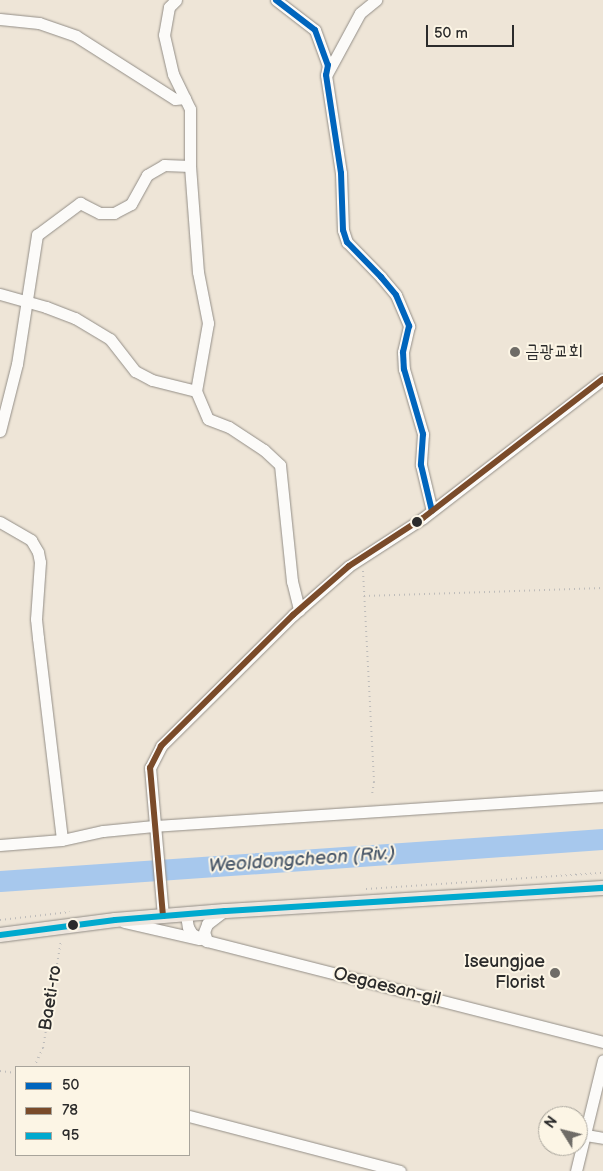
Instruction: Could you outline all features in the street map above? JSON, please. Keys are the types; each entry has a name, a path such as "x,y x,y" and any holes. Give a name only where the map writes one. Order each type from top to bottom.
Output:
{"main road":[{"path":"0,935 115,920 225,911 603,888"}],"street":[{"path":"176,0 169,7 164,36 173,74 190,109 190,166 198,272 208,324 196,391 208,419 230,427 264,450 280,465 292,581 299,610"},
{"path":"276,0 314,30 328,65 326,75 342,173 343,230 347,242 381,277 396,296 409,326 403,352 404,369 423,434 421,465 432,511"},
{"path":"326,75 360,13 376,0"},
{"path":"0,19 39,23 76,36 175,100 185,98"},
{"path":"0,431 17,364 37,235 80,203 100,213 114,214 131,204 147,175 164,165 190,166"},
{"path":"0,294 27,301 75,318 110,339 135,371 152,380 196,391"},
{"path":"164,916 160,894 150,768 161,746 299,610 349,566 432,511 603,379"},
{"path":"0,522 31,540 38,552 40,562 37,629 62,840"},
{"path":"0,845 62,840 103,832 603,796"},
{"path":"208,941 204,932 207,924 225,911"},
{"name":"Oegaesan-gil","path":"186,915 188,927 192,934 208,941 603,1042"},
{"path":"115,920 208,941"},
{"path":"588,1126 603,1060"},
{"path":"190,1116 400,1171"},
{"path":"588,1135 603,1138"},
{"path":"576,1171 580,1156"}],"path":[{"path":"357,562 364,571 374,782 372,795"},
{"path":"364,596 603,588"},
{"name":"Baeti-ro","path":"34,1066 43,1048 63,928"},
{"path":"0,1071 15,1073"}],"waterway":[{"name":"Weoldongcheon (Riv.)","path":"0,881 603,839"}],"transit line":[{"name":"50","path":"276,0 315,30 328,65 326,75 341,173 343,230 347,242 396,295 409,326 403,352 404,369 423,434 421,465 432,511"},
{"name":"78","path":"163,916 150,768 161,746 293,615 349,566 423,518 603,379"},
{"name":"95","path":"0,935 115,920 225,911 603,888"}],"place":[{"name":"금광교회","path":"515,352"},
{"name":"Iseungjae Florist","path":"555,973"}]}
